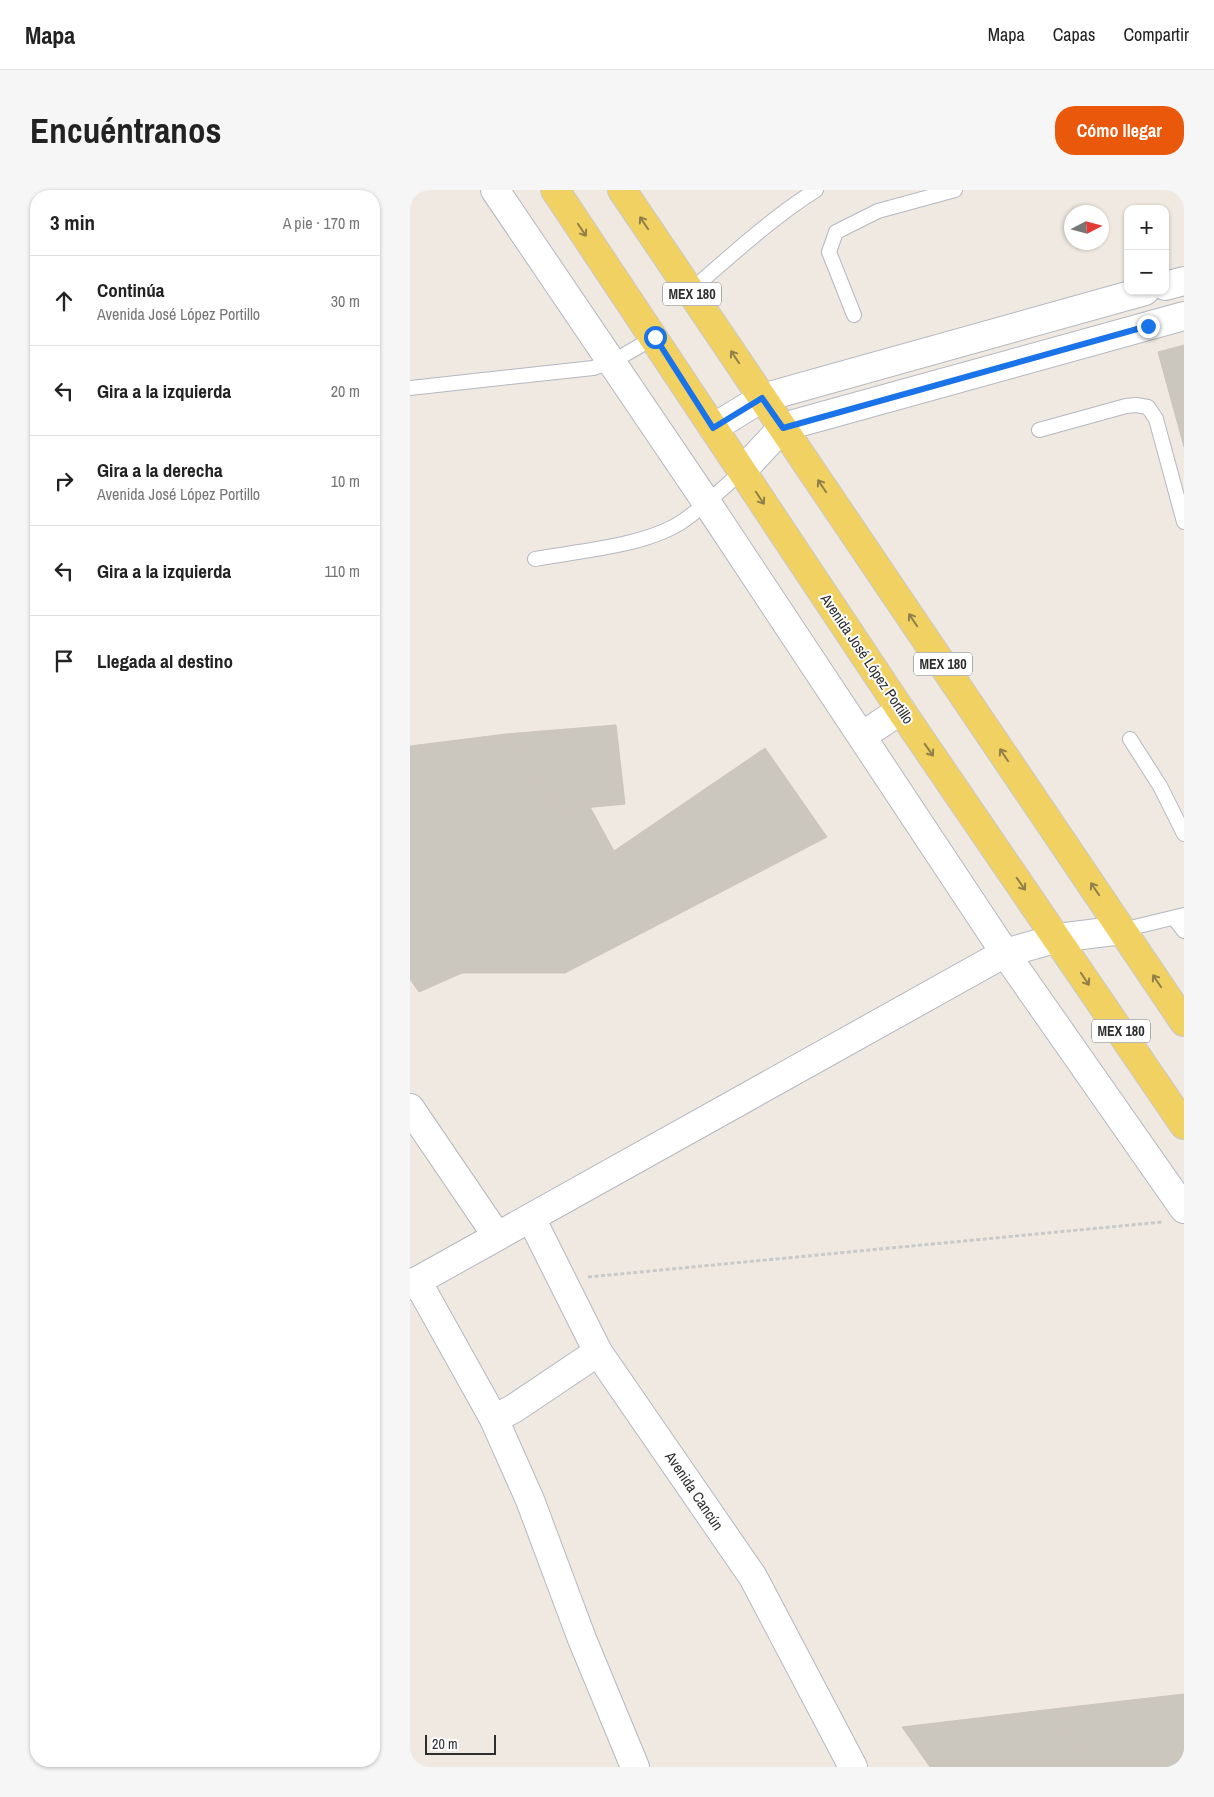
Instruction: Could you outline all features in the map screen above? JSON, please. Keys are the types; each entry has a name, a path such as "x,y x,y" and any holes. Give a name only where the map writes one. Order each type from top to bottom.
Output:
{"main road":[{"name":"Avenida José López Portillo","path":"555,190 655,337 713,428 901,710 1184,1125"},
{"name":"MEX 180","path":"622,190 1184,1022"}],"street":[{"path":"495,190 862,736 1005,953 1174,1216"},
{"path":"1169,285 1184,280"},
{"path":"713,428 762,398 1131,295"},
{"path":"1143,295 1148,326"},
{"path":"742,471 783,428 1184,316"},
{"path":"956,344 970,375"},
{"path":"862,736 901,710"},
{"path":"636,1767 582,1639 530,1500 494,1419 414,1283 1005,953 1058,938 1122,930"},
{"path":"410,1108 497,1236"},
{"name":"Avenida Cancún","path":"531,1218 598,1352 752,1577 852,1767"},
{"path":"494,1419 513,1409 598,1352"}],"lane":[{"path":"690,292 755,234 792,205 816,190"},
{"path":"854,315 829,252 836,232 878,211 955,190"},
{"path":"410,388 593,368 612,362 655,337"},
{"path":"1039,430 1126,406 1148,407 1156,419 1184,522"},
{"path":"535,559 643,540 679,523 707,503 742,471"},
{"path":"1130,739 1160,786 1184,834"},
{"path":"1122,930 1179,916 1184,931"}],"path":[{"path":"562,1280 1174,1216"}],"building":[{"path":"1184,345 1184,447 1158,352"},
{"path":"616,725 625,804 562,810 506,734"},
{"path":"506,734 562,810 590,807 614,851 765,748 827,837 565,973 462,973 419,992 410,979 410,746"},
{"path":"1184,1694 1184,1767 1094,1767 1053,1709"},
{"path":"1053,1709 1094,1767 930,1767 902,1727"}],"route":[{"path":"655,337 713,428 762,398 783,428 1148,326"}]}
